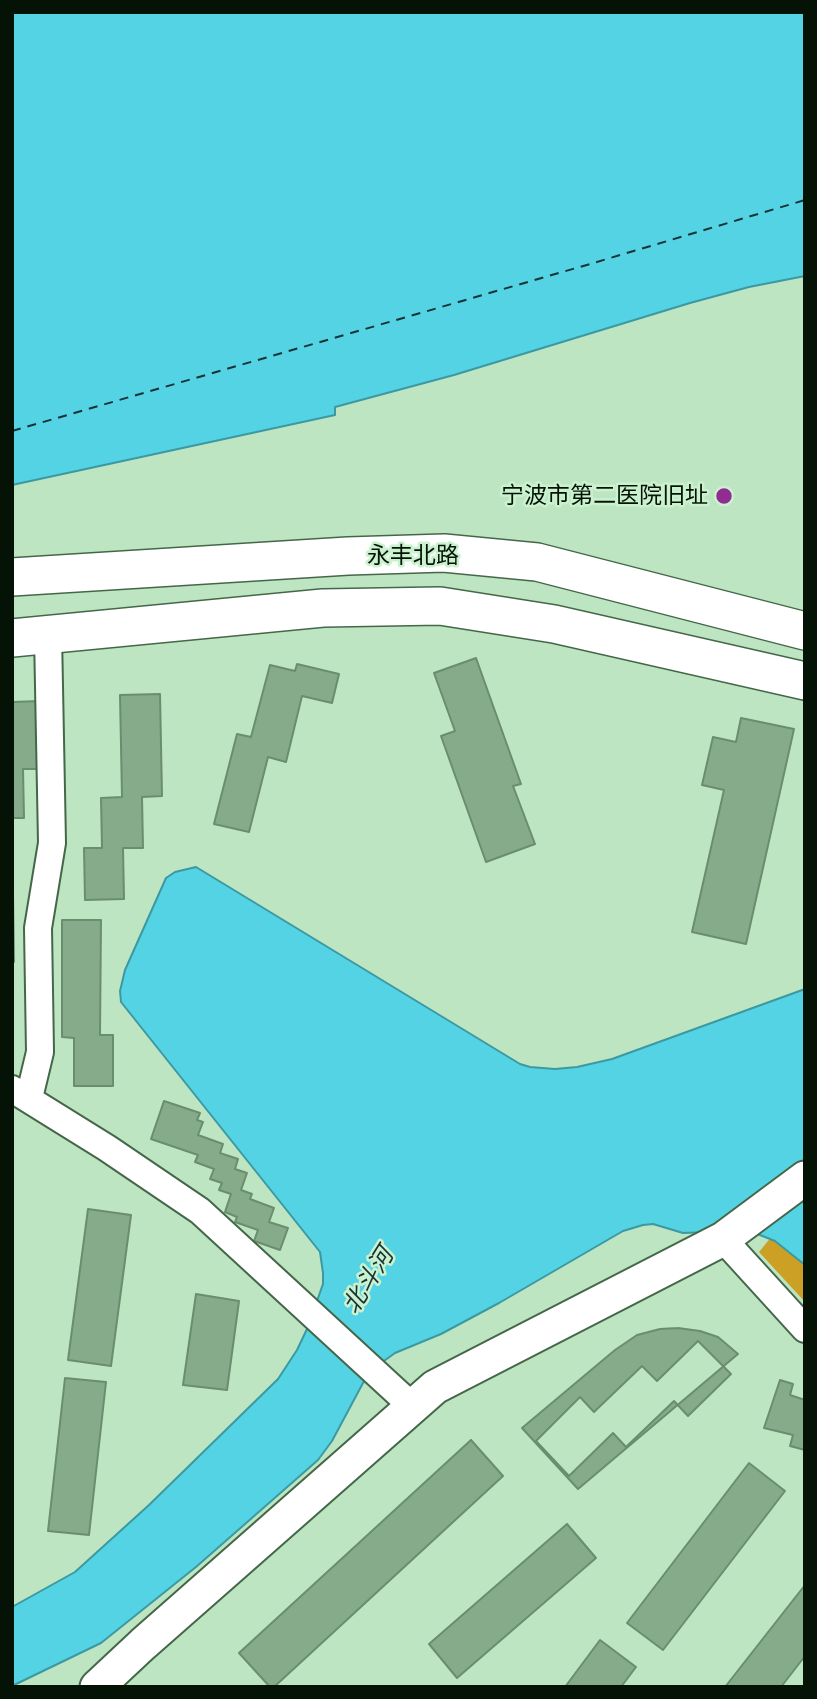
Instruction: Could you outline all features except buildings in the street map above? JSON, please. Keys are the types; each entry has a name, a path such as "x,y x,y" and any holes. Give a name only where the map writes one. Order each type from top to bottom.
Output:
{"main road":[{"name":"永丰北路","path":"12,578 348,556 444,553 537,562 805,631"},
{"path":"12,638 323,608 440,606 554,624 805,681"}],"street":[{"path":"48,634 52,843 38,928 40,1052 21,1094 107,1148 200,1212 413,1407"},
{"path":"97,1687 435,1387 723,1239 805,1178"},
{"path":"723,1239 805,1329"}],"shaded area":[{"path":"772,1236 805,1251 805,1302 759,1252"}],"water":[{"path":"12,12 805,12 805,276 690,303 454,375 335,407 335,415 12,485"},
{"name":"北斗河","path":"196,867 520,1064 530,1067 577,1067 612,1059 805,989 805,1265 775,1241 755,1233 683,1233 653,1224 623,1231 499,1303 441,1334 395,1353 377,1366 363,1383 332,1441 318,1460 196,1567 101,1643 12,1686 12,1607 75,1572 149,1505 278,1379 307,1329 323,1284 320,1252 121,1002 120,991 125,970 166,878 175,872"}],"ferry route":[{"path":"12,431 805,200"}],"place":[{"name":"宁波市第二医院旧址","path":"724,496"}]}
